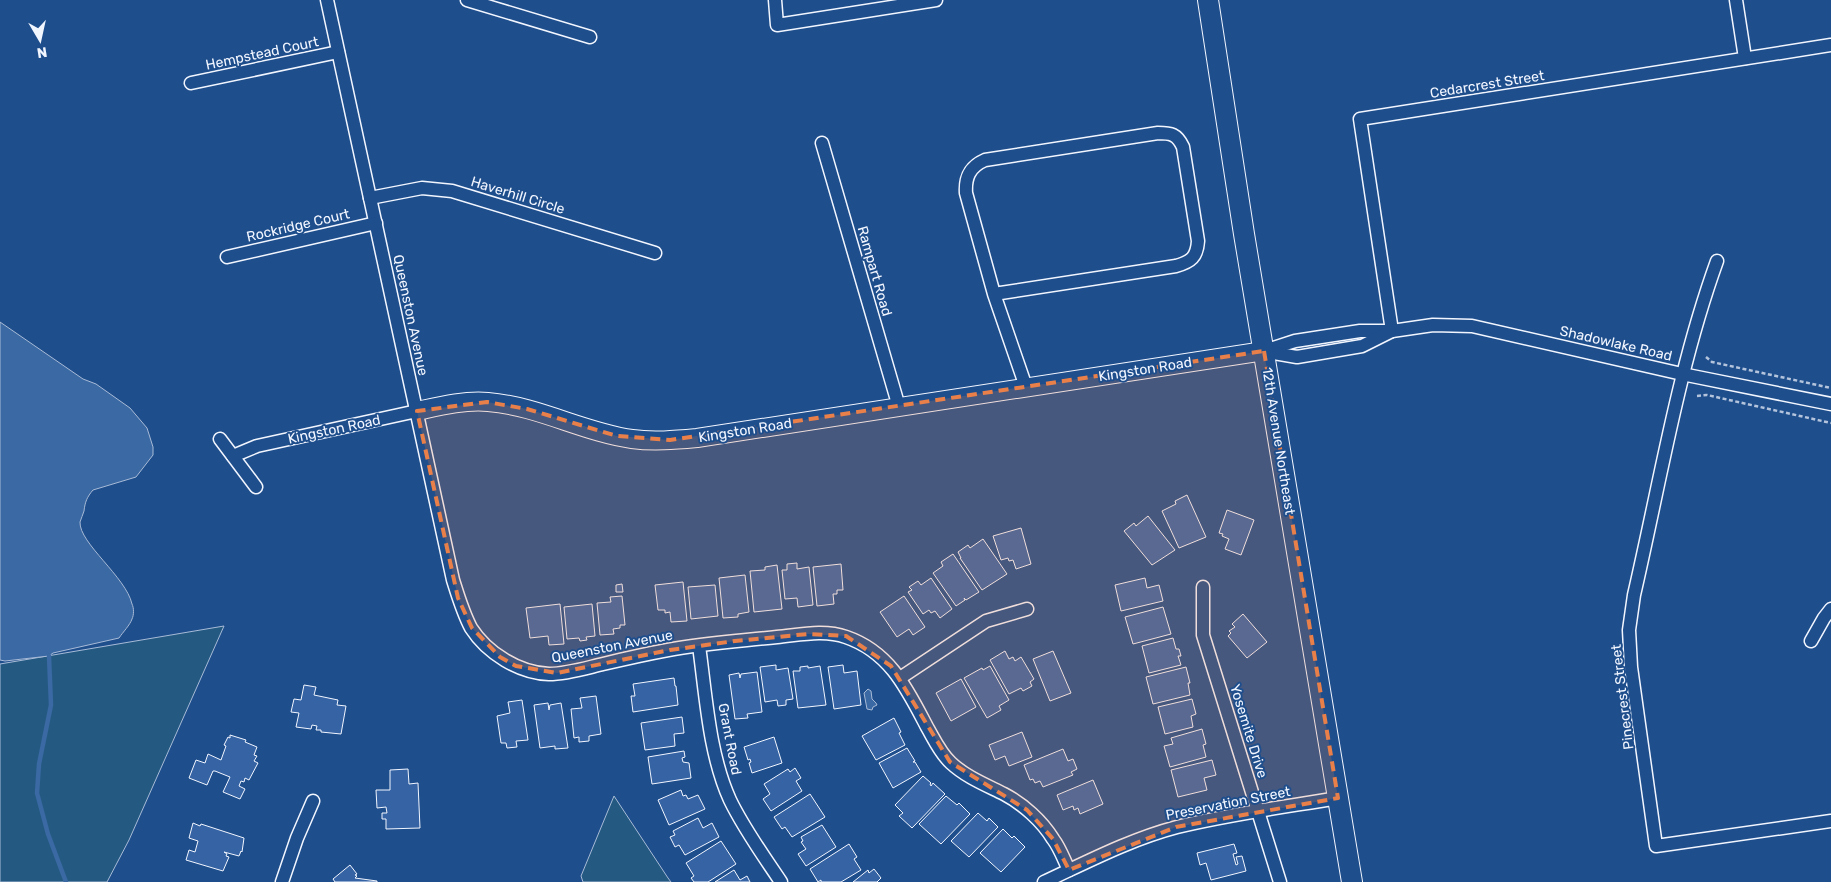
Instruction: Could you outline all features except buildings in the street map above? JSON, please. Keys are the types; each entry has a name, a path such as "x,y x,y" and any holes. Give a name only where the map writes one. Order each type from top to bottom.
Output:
{"main road":[{"name":"12th Avenue Northeast","path":"1208,0 1352,882"}],"street":[{"name":"Queenston Avenue","path":"327,0 458,598 472,628 486,645 500,658 516,666 548,674 579,670 670,650 698,646 808,634 829,633 846,636 876,653 891,666 900,678 937,746 950,762 962,772 1006,795 1026,810 1053,839 1069,870"},
{"path":"467,0 590,37"},
{"path":"775,0 777,25 936,0"},
{"path":"1736,0 1745,58"},
{"name":"Cedarcrest Street","path":"1392,331 1360,119 1831,45"},
{"name":"Hempstead Court","path":"191,83 338,52"},
{"path":"994,294 1176,266 1191,260 1196,255 1198,241 1183,147 1179,139 1168,133 1158,133 985,160 978,163 968,174 965,183 966,193 994,294 1026,387"},
{"name":"Rampart Road","path":"822,143 898,407"},
{"name":"Haverhill Circle","path":"370,198 422,188 452,190 655,254"},
{"name":"Rockridge Court","path":"227,257 376,223"},
{"path":"1682,374 1704,294 1717,261"},
{"name":"Shadowlake Road","path":"1264,351 1297,357 1362,346 1392,331 1433,326 1472,326 1682,374 1831,404"},
{"name":"Kingston Road","path":"233,456 257,446 464,402 496,403 528,409 617,436 647,441 696,438 1264,351"},
{"name":"Pinecrest Street","path":"1682,374 1634,595 1629,630 1631,667 1656,846 1831,821"},
{"path":"220,440 256,487"},
{"name":"Yosemite Drive","path":"1203,588 1203,635 1280,882"},
{"path":"900,678 986,621 1028,609"},
{"path":"1811,641 1831,609"},
{"name":"Grant Road","path":"698,646 716,759 722,780 738,816 781,882"},
{"name":"Preservation Street","path":"1044,882 1144,838 1176,827 1338,798"},
{"path":"282,882 297,838 313,801"}],"path":[{"path":"1706,357 1712,362 1831,388"},
{"path":"1698,396 1707,395 1831,423"}],"highlighted area":[{"path":"1264,351 1338,798 1176,827 1069,870 1053,839 1027,810 950,762 891,666 846,636 808,634 735,641 670,650 557,673 516,666 500,657 472,628 458,598 417,411 487,402 527,409 617,436 670,440"}],"shaded area":[{"path":"0,322 83,379 96,384 130,408 147,428 153,447 153,455 136,477 93,490 89,495 80,522 87,540 128,594 134,611 128,626 119,638 53,653 49,656 5,661 0,660"},
{"path":"224,626 129,840 107,882 0,882 0,664"},
{"path":"868,689 871,691 872,699 877,705 872,710 867,709 864,693"},
{"path":"614,796 671,882 583,882 581,876"}],"waterway":[{"path":"49,656 51,705 39,764 37,793 48,834 66,882"}]}
